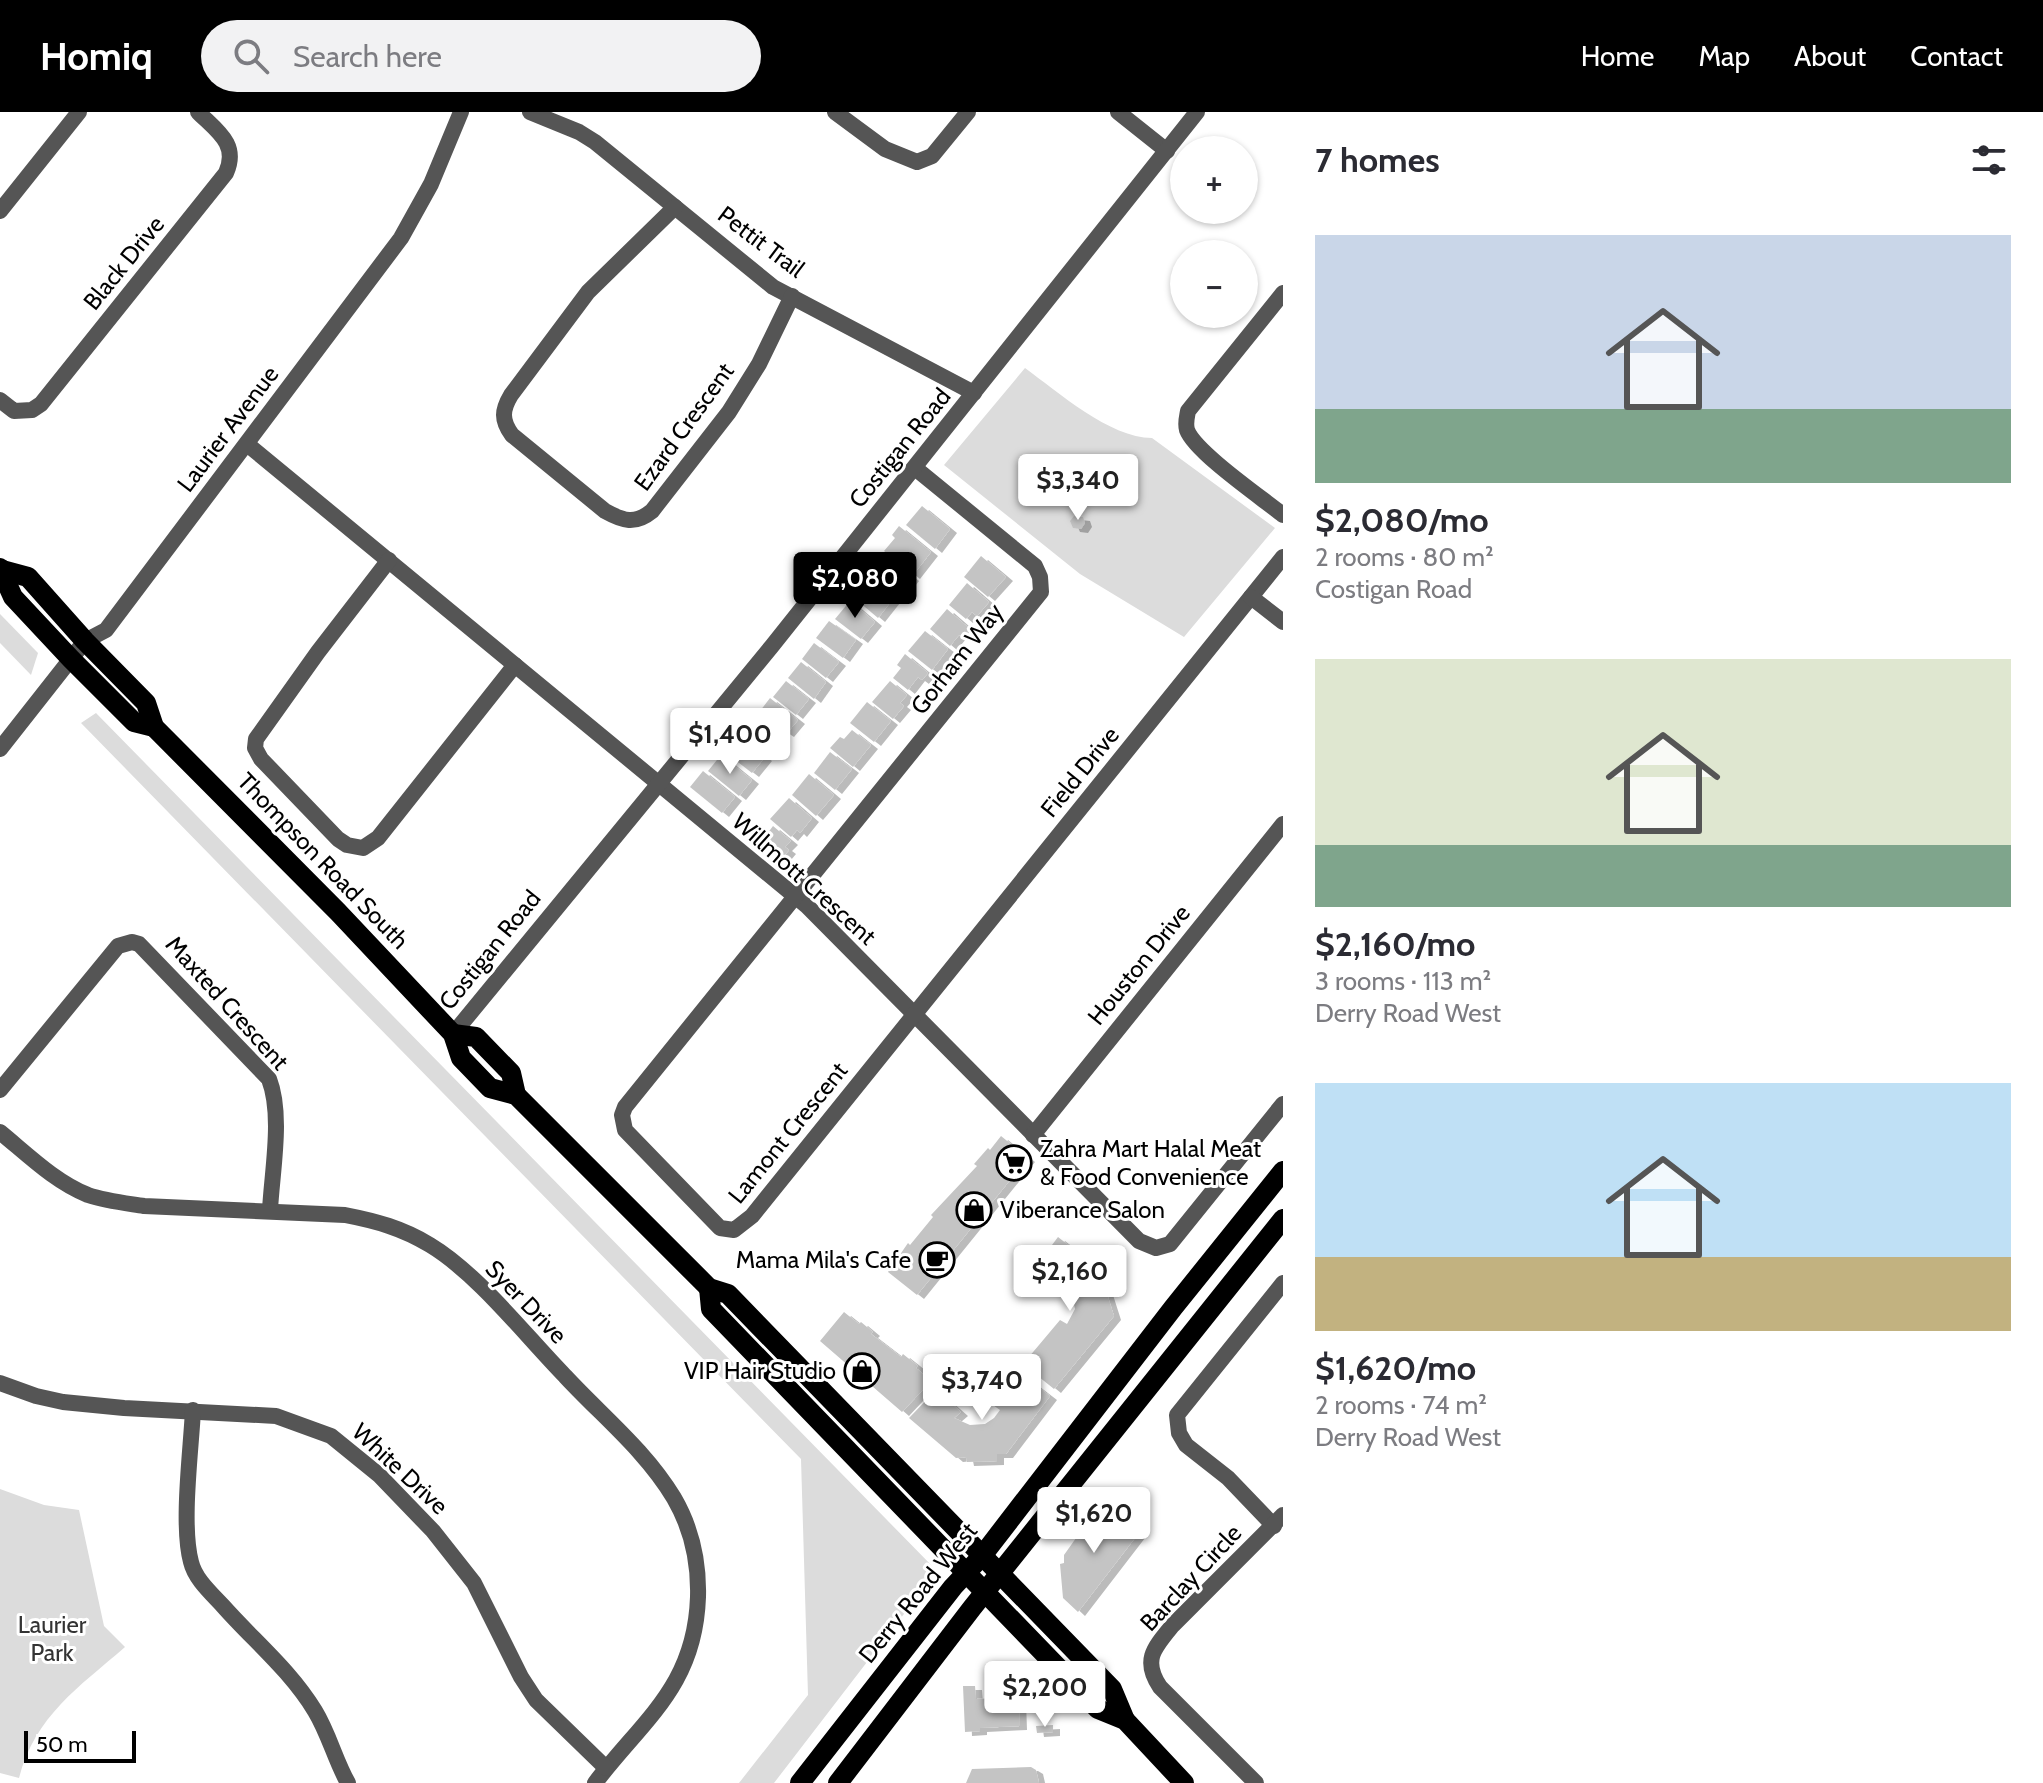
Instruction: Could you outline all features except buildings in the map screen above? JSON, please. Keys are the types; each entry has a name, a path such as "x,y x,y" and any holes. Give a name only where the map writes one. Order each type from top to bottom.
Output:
{"main road":[{"name":"Thompson Road South","path":"1,569 28,577 146,703 154,727 338,912 453,1034 476,1037 511,1073 516,1095 709,1288 728,1294 1001,1573 1112,1689 1125,1720 1184,1783"},
{"name":"Thompson Road South","path":"1,569 13,597 71,659 134,722 154,727"},
{"name":"Derry Road West","path":"800,1783 1283,1171"},
{"path":"838,1783 1283,1219"},
{"name":"Thompson Road South","path":"709,1288 711,1309 985,1594 1098,1709 1125,1720"}],"street":[{"path":"0,211 79,112"},
{"name":"Black Drive","path":"0,400 14,411 32,410 41,404 226,173 232,160 228,143 198,112"},
{"name":"Laurier Avenue","path":"0,749 85,641 106,630 401,238 431,184 461,112"},
{"name":"Pettit Trail","path":"530,112 595,142 773,287 974,393"},
{"path":"835,112 885,149 917,162 932,156 968,112"},
{"path":"1118,112 1167,151"},
{"name":"Costigan Road","path":"453,1034 772,646 1197,112"},
{"name":"Ezard Crescent","path":"675,207 588,292 511,395 503,413 505,425 512,435 605,511 633,522 652,511 729,412 759,364 792,296"},
{"path":"1283,293 1188,411 1186,421 1188,431 1199,447 1283,515"},
{"name":"Willmott Crescent","path":"247,444 794,895 1127,1231 1148,1247 1163,1248 1179,1235 1283,1104"},
{"name":"Gorham Way","path":"794,895 891,781 1041,592 1035,566 915,468"},
{"name":"Field Drive","path":"915,1017 1283,557"},
{"path":"389,560 270,716 256,739 255,748 261,759 338,839 347,845 363,848 378,838 515,665"},
{"path":"1251,597 1283,622"},
{"name":"Houston Drive","path":"1033,1135 1276,847 1283,824"},
{"name":"Lamont Crescent","path":"794,895 625,1107 622,1115 625,1130 720,1228 734,1230 744,1224 915,1017"},
{"name":"Maxted Crescent","path":"0,1090 118,946 132,942 139,944 269,1079 275,1101 270,1210"},
{"name":"Syer Drive","path":"0,1132 65,1184 88,1195 144,1206 345,1215 404,1230 453,1261 640,1452 674,1498 691,1534 696,1553 698,1598 690,1648 668,1697 595,1783"},
{"path":"1279,1520 1186,1445 1179,1433 1177,1415 1283,1283"},
{"name":"White Drive","path":"0,1383 63,1402 276,1416 331,1436 379,1475 433,1531 474,1583 521,1677 536,1700 606,1768"},
{"path":"193,1410 188,1513 191,1566 244,1630 295,1681 326,1730 348,1783"},
{"name":"Barclay Circle","path":"1256,1783 1160,1687 1153,1676 1151,1660 1159,1642 1173,1625 1279,1520"}],"green space":[{"path":"1025,368 1102,422 1136,436 1152,438 1275,528 1184,637 1080,574 944,465"},
{"path":"0,614 38,653 31,675 0,643"},
{"path":"96,713 937,1571 774,1783 739,1783 808,1695 801,1459 81,723"},
{"name":"Laurier Park","path":"0,1489 44,1505 79,1510 104,1626 125,1647 75,1690 47,1720 26,1756 19,1778 0,1773"}],"place":[{"name":"Zahra Mart Halal Meat & Food Convenience","path":"1014,1163"},
{"name":"Viberance Salon","path":"974,1210"},
{"name":"Mama Mila's Cafe","path":"937,1260"},
{"name":"VIP Hair Studio","path":"862,1371"}]}
